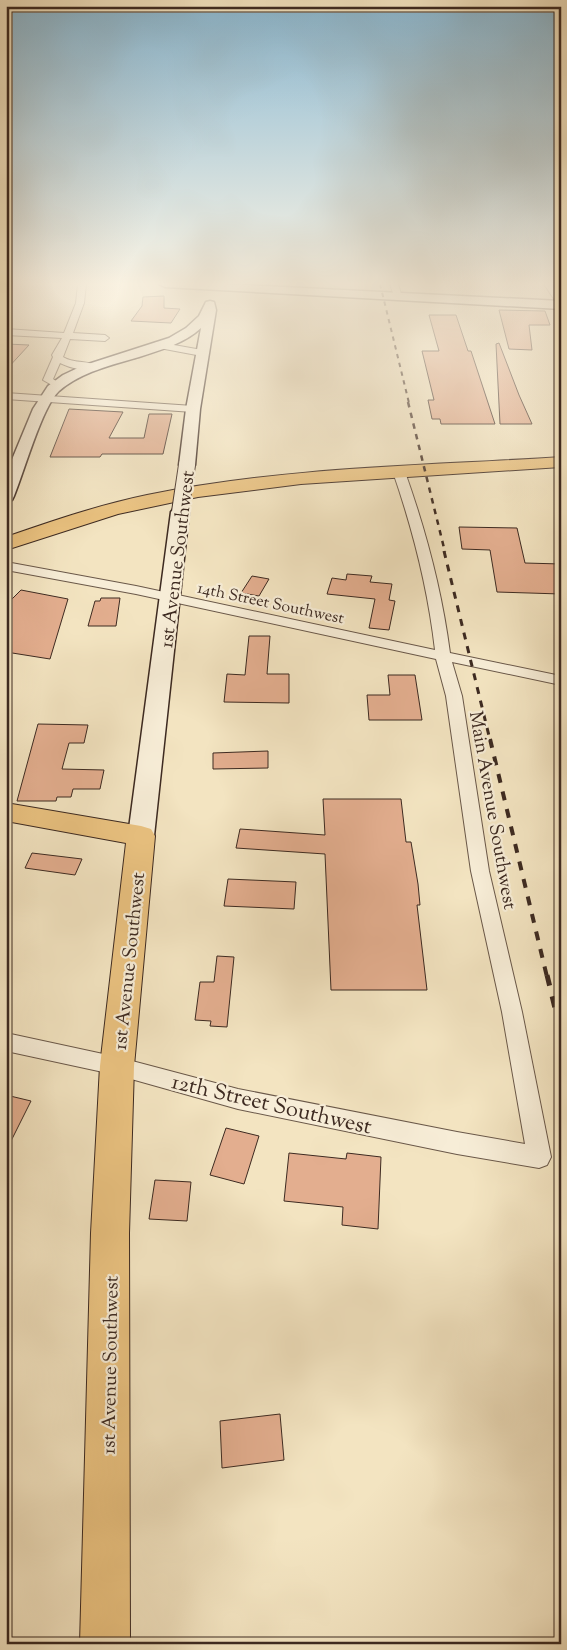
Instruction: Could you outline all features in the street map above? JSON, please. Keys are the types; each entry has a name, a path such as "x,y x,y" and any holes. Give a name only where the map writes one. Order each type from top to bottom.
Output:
{"main road":[{"path":"6,496 45,399 57,385 113,361"},
{"name":"1st Avenue Southwest","path":"104,1644 110,1233 117,1066 141,836 169,598 201,361"},
{"path":"6,530 88,504 205,479 265,471 360,463 561,452"},
{"path":"6,544 92,516 147,501 205,490 267,482 561,462"},
{"path":"6,812 141,836"}],"street":[{"path":"56,361 48,380 57,385"},
{"path":"64,361 95,367"},
{"path":"6,396 193,409"},
{"name":"Main Avenue Southwest","path":"399,472 417,523 439,624 443,656 454,696 480,871 516,1030 539,1157"},
{"name":"14th Street Southwest","path":"6,566 136,590 561,681"},
{"name":"12th Street Southwest","path":"6,1042 117,1066 238,1099 456,1143 539,1157"}],"building":[{"path":"6,361 14,361 6,370"},
{"path":"424,361 474,361 495,424 441,424 440,419 432,419 428,400 434,400"},
{"path":"497,361 506,361 532,424 500,424"},
{"path":"69,409 123,412 109,438 144,438 149,414 172,414 163,454 102,454 100,457 50,457"},
{"path":"459,527 517,528 525,563 561,564 561,594 497,592 490,550 462,549"},
{"path":"347,574 372,576 370,582 392,584 389,600 395,601 389,630 369,628 375,599 327,594 332,578 346,580"},
{"path":"252,576 269,579 259,596 241,593"},
{"path":"21,590 68,599 50,659 6,652 6,605"},
{"path":"101,598 120,598 116,626 88,626 95,601 100,601"},
{"path":"249,636 270,636 267,674 289,674 289,703 224,702 227,674 245,675"},
{"path":"388,675 415,675 422,720 369,720 367,695 390,695"},
{"path":"38,724 88,725 84,743 69,743 62,769 104,770 100,789 73,789 71,797 57,797 56,801 17,801"},
{"path":"268,751 268,768 213,769 213,753"},
{"path":"323,799 401,799 406,842 411,842 418,884 420,905 417,905 427,990 331,990 325,854 236,848 240,829 325,835"},
{"path":"32,853 82,859 75,875 25,868"},
{"path":"228,879 296,882 294,909 224,906"},
{"path":"217,956 234,957 227,1027 210,1026 211,1021 195,1020 200,982 214,982"},
{"path":"6,1095 31,1101 6,1151"},
{"path":"226,1128 259,1136 244,1184 210,1175"},
{"path":"289,1153 346,1159 347,1153 381,1157 378,1229 342,1225 343,1207 284,1201"},
{"path":"155,1180 191,1182 187,1221 149,1219"},
{"path":"280,1414 284,1460 222,1468 220,1421"}],"railway":[{"path":"399,361 409,403"},
{"path":"408,402 445,552"},
{"path":"444,551 490,740"},
{"path":"490,739 547,977"},
{"path":"547,975 561,1033"}]}
